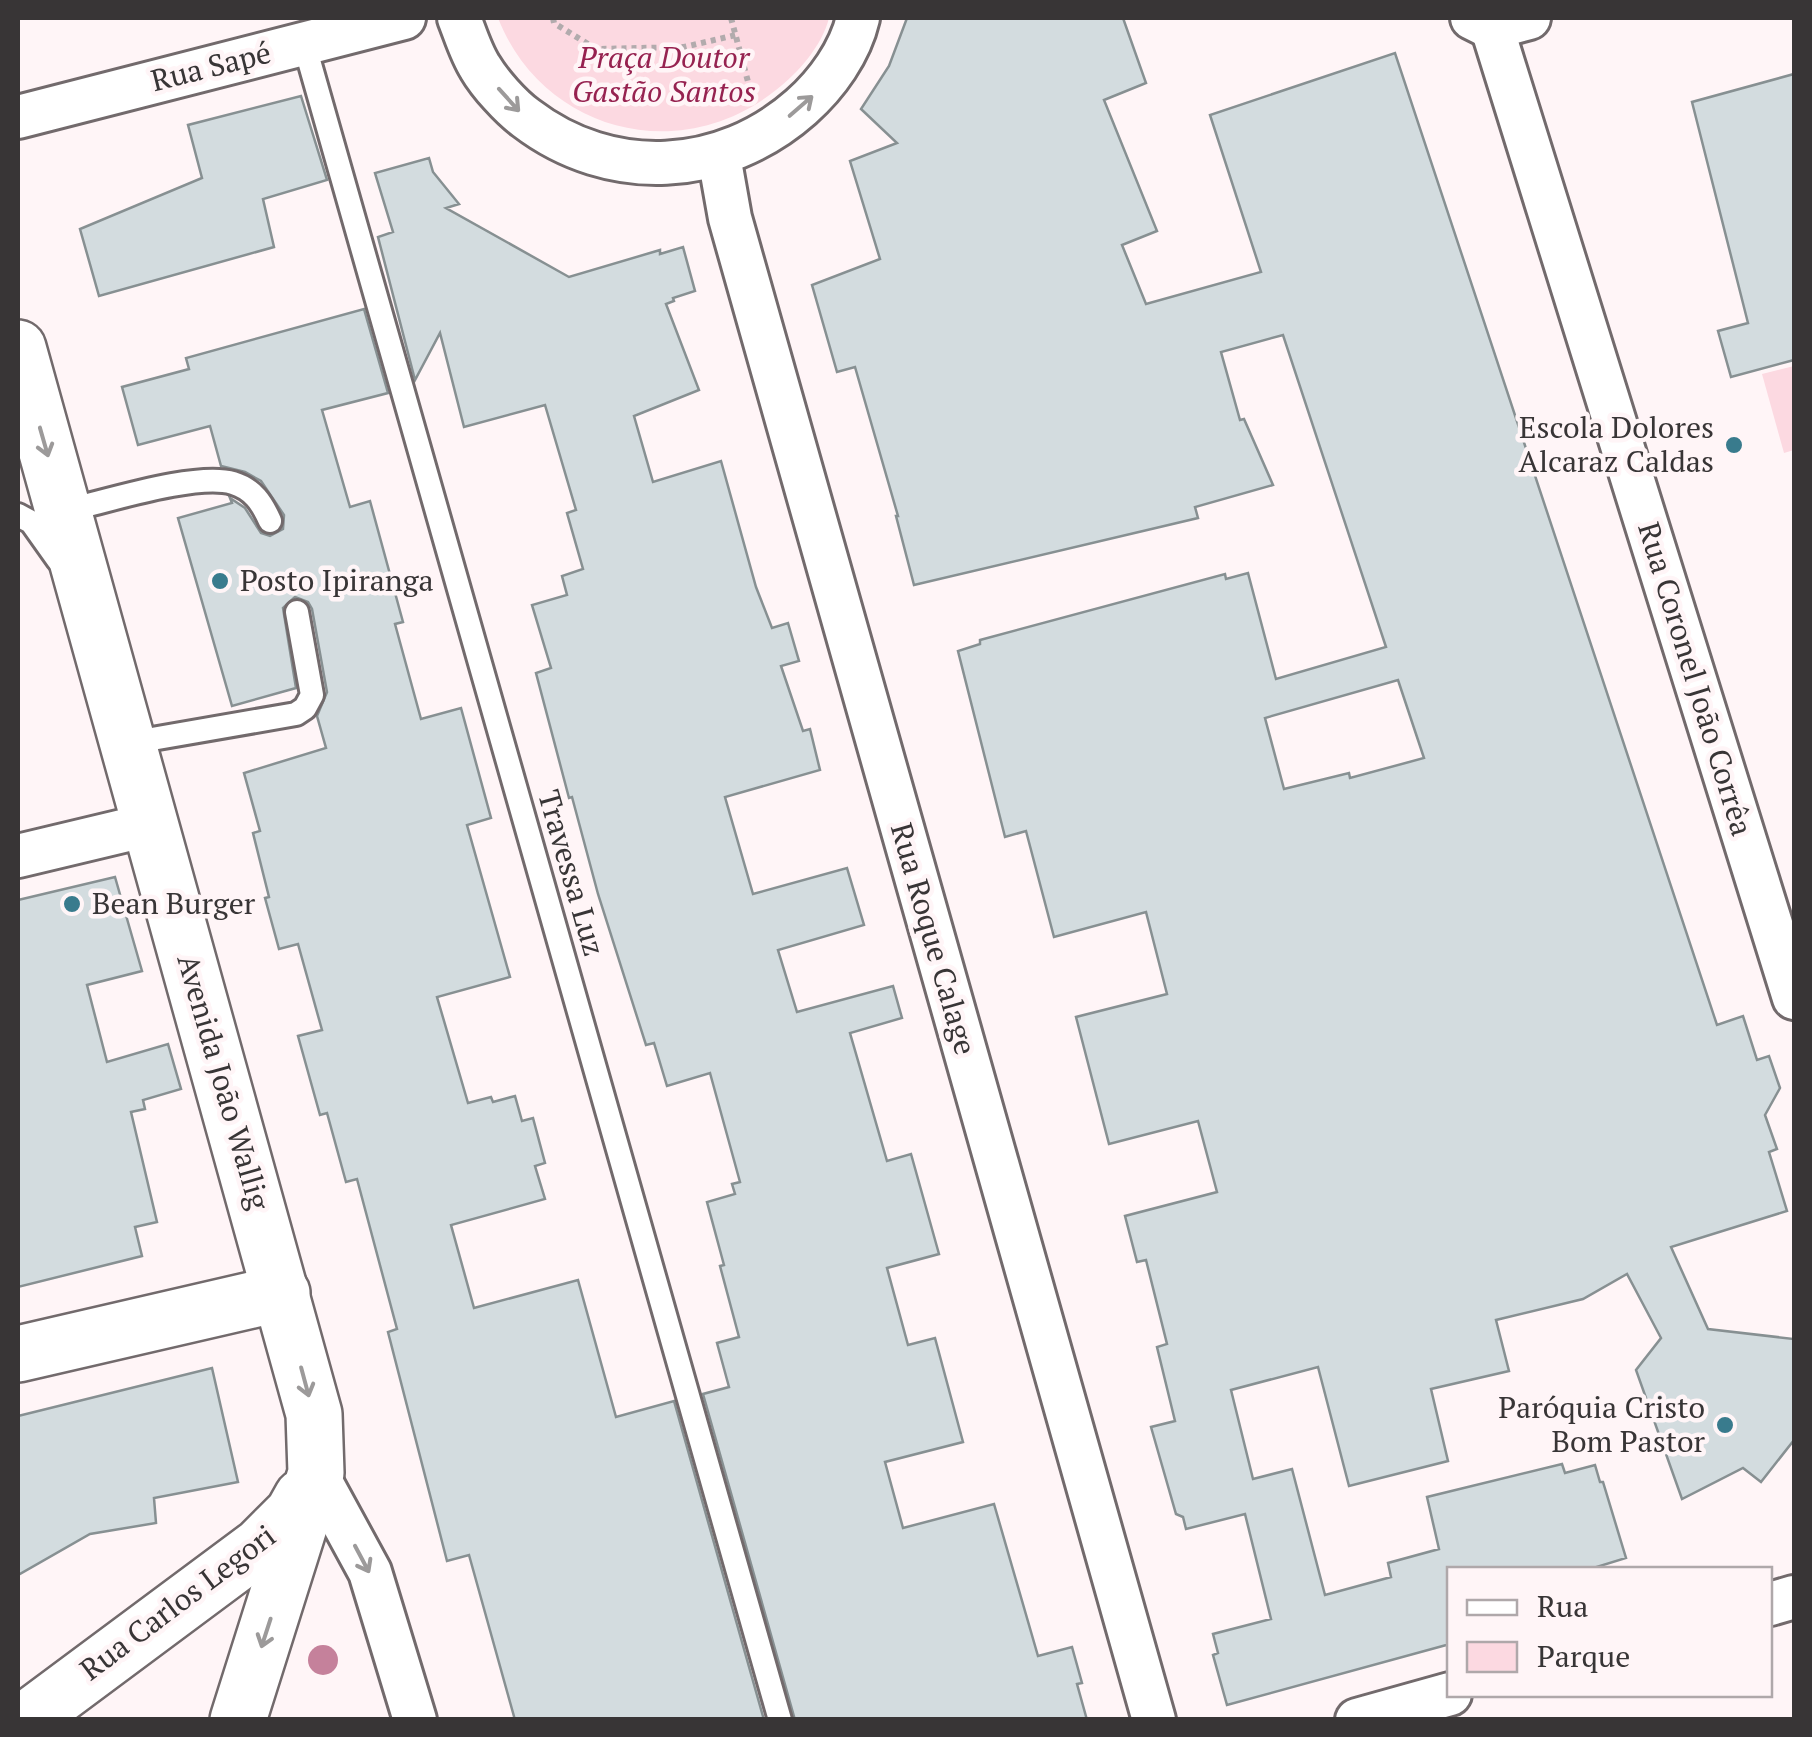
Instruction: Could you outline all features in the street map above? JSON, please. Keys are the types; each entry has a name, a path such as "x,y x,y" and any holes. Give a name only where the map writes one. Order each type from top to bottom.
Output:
{"main road":[{"name":"Avenida João Wallig","path":"18,348 41,513 90,606 314,1414 316,1473 238,1720"},
{"path":"18,1354 282,1293"},
{"name":"Rua Carlos Legori","path":"26,1720 260,1546 293,1513 316,1473"}],"street":[{"name":"Rua Sapé","path":"18,116 404,18"},
{"path":"459,18 480,67 525,118 584,152 651,164 719,156 776,130 822,88 854,34 858,18"},
{"name":"Rua Coronel João Corrêa","path":"1495,20 1794,998"},
{"name":"Rua Roque Calage","path":"719,156 735,237 1154,1720"},
{"path":"18,856 152,824"},
{"name":"Avenida João Wallig","path":"316,1473 370,1572 414,1720"},
{"path":"1357,1720 1447,1695"}],"lane":[{"name":"Travessa Luz","path":"304,42 780,1720"},
{"path":"41,513 208,479 236,483 259,498 270,521"},
{"path":"129,743 296,714 305,708 312,695 297,612"}],"path":[{"path":"552,18 596,49 684,47 736,35"},
{"path":"719,156 751,93 731,18"}],"green space":[{"name":"Praça Doutor Gastão Santos","path":"498,18 829,18 808,58 776,90 738,114 698,127 658,131 618,126 580,111 547,88 519,57"},
{"path":"1794,366 1794,450 1784,453 1762,374"}],"building":[{"path":"907,18 1123,18 1146,83 1104,100 1157,231 1122,245 1146,304 1261,272 1210,115 1395,53 1717,1025 1743,1016 1757,1060 1769,1056 1780,1088 1765,1115 1777,1149 1769,1152 1787,1211 1671,1247 1708,1329 1794,1339 1794,1440 1761,1482 1743,1468 1682,1499 1636,1370 1661,1338 1627,1274 1583,1299 1496,1320 1509,1371 1431,1389 1448,1461 1349,1486 1318,1367 1231,1390 1253,1479 1292,1469 1325,1595 1391,1577 1388,1563 1439,1549 1427,1497 1562,1464 1565,1473 1595,1465 1626,1558 1597,1567 1447,1567 1447,1645 1227,1705 1213,1655 1218,1653 1213,1634 1271,1619 1245,1514 1186,1529 1183,1517 1176,1514 1151,1427 1175,1421 1157,1347 1167,1344 1146,1260 1137,1262 1125,1216 1217,1192 1198,1121 1109,1144 1076,1017 1167,994 1146,912 1054,937 1026,831 1005,837 958,651 980,644 980,640 1225,574 1226,579 1248,573 1276,679 1386,647 1283,335 1221,352 1240,420 1244,419 1273,485 1195,507 1198,518 914,585 855,367 837,372 812,285 880,259 850,161 897,143 861,109 889,66","holes":["1398,680 1424,758 1350,778 1349,773 1284,789 1265,718"]},
{"path":"1794,74 1794,360 1731,377 1718,331 1748,323 1692,102"},
{"path":"301,96 327,180 263,199 274,247 99,296 80,229 202,178 188,125"},
{"path":"429,158 433,172 459,204 446,208 569,277 683,247 695,291 666,304 699,390 634,416 653,482 721,461 756,587 772,628 788,623 799,661 781,666 803,731 810,729 820,770 725,797 753,894 847,868 864,925 778,950 797,1012 893,986 902,1018 850,1033 887,1161 911,1154 939,1254 887,1268 908,1345 935,1338 963,1442 885,1462 903,1528 994,1504 1038,1656 1072,1647 1087,1720 795,1720 703,1394 729,1387 717,1343 739,1337 707,1202 735,1194 732,1184 740,1182 710,1073 667,1086 654,1043 646,1045 572,797 569,798 536,673 551,668 532,605 567,595 562,576 583,569 567,513 576,510 545,405 464,427 440,333 415,380 378,237 393,232 375,173"},
{"path":"364,309 388,393 322,410 350,507 370,501 403,622 395,624 421,719 461,708 491,818 467,825 510,977 437,997 468,1103 515,1096 522,1121 533,1118 545,1163 535,1166 545,1199 451,1225 474,1308 578,1280 616,1417 674,1401 764,1720 515,1720 469,1555 447,1561 388,1332 397,1329 357,1179 346,1182 327,1113 320,1115 298,1036 322,1030 298,944 279,949 253,833 260,831 244,773 326,748 317,716 327,692 312,609 308,602 295,597 283,608 296,688 232,706 178,518 232,503 230,498 245,508 261,533 270,536 283,529 284,515 261,481 221,466 210,426 138,445 122,387 189,369 186,358"},
{"path":"115,877 142,971 87,985 107,1062 168,1044 181,1089 143,1100 145,1109 131,1112 157,1222 135,1227 142,1256 18,1287 18,900"},
{"path":"212,1368 238,1482 154,1498 156,1523 90,1534 18,1575 18,1416"}],"place":[{"name":"Escola Dolores Alcaraz Caldas","path":"1734,445"},
{"name":"Posto Ipiranga","path":"220,581"},
{"name":"Bean Burger","path":"72,904"},
{"name":"Paróquia Cristo Bom Pastor","path":"1725,1425"}]}
